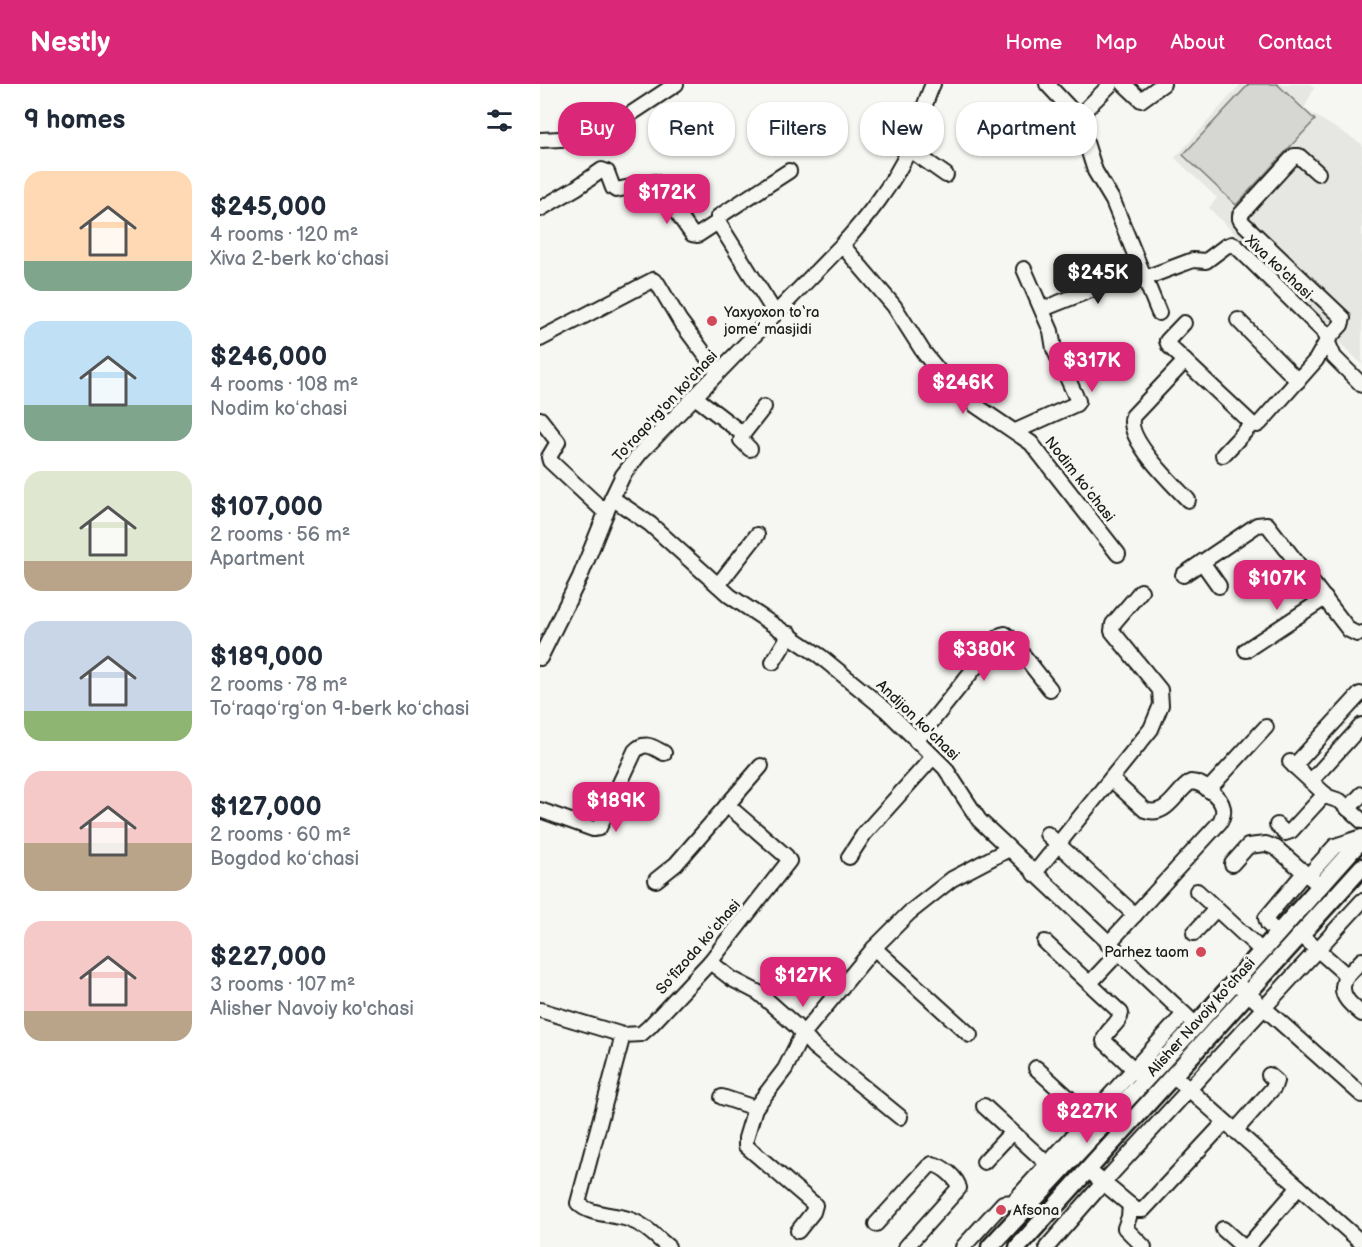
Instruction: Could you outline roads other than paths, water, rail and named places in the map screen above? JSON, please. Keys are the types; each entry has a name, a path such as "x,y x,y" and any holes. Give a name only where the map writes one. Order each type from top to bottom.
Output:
{"main road":[{"name":"Alisher Navoiy ko'chasi","path":"990,1247 1052,1169 1139,1074 1190,1019 1234,981 1278,933 1311,878 1362,838"},
{"name":"Alisher Navoiy ko'chasi","path":"1018,1247 1362,867"}],"street":[{"path":"540,140 581,138 620,121 674,84"},
{"name":"To'raqo'rg'on ko'chasi","path":"926,102 933,84"},
{"path":"1047,84 1064,102"},
{"path":"1093,102 1111,84"},
{"path":"1124,84 1142,100 1163,84"},
{"name":"To'raqo'rg'on ko'chasi","path":"540,658 544,644 580,577 623,476 641,452 842,245 883,197 905,156"},
{"path":"919,156 946,176"},
{"path":"1090,156 1095,171 1113,201 1159,313"},
{"path":"1184,323 1167,341 1169,346 1252,424 1260,423 1316,360 1328,339 1343,322 1340,315 1243,223 1240,214 1294,156 1299,156 1318,173"},
{"path":"540,209 604,170 615,190 657,183 692,234 698,235 718,222"},
{"path":"775,313 718,222 718,217 789,171"},
{"name":"Xiva ko'chasi","path":"1143,274 1193,260 1206,261 1226,246 1232,244 1236,246 1315,323 1328,339 1334,357 1362,385"},
{"name":"Nodim koʻchasi","path":"842,245 894,306 924,353 947,381 975,405 1031,443 1118,554"},
{"path":"1016,431 1076,404 1078,401 1054,349 1051,331 1043,309 1024,269"},
{"path":"1043,309 1143,274"},
{"path":"540,339 653,280 718,372"},
{"path":"1238,320 1298,381"},
{"path":"1185,361 1133,416 1131,429 1145,452 1188,500"},
{"path":"695,397 743,434"},
{"path":"750,449 741,440 743,434 764,407"},
{"path":"540,419 558,442 549,457 550,461 606,513"},
{"path":"1223,455 1252,424"},
{"name":"Andijon ko'chasi","path":"612,498 650,524 730,596 790,634 869,695 953,779 979,820 1190,1019"},
{"path":"1183,575 1261,523 1270,528 1349,630 1357,634 1362,633"},
{"path":"718,585 758,535"},
{"path":"1202,562 1219,586"},
{"path":"1034,874 1151,729 1161,705 1160,690 1112,631 1113,624 1141,591"},
{"path":"1246,650 1324,598"},
{"path":"773,662 790,634"},
{"path":"916,741 1000,635 1005,634 1009,638 1050,689"},
{"path":"1358,693 1292,764 1325,794 1340,801 1362,821"},
{"path":"1311,781 1362,725"},
{"path":"1208,790 1266,727"},
{"path":"540,810 593,829 599,828 635,751 639,747 649,745 664,753"},
{"path":"849,857 877,819 933,757"},
{"path":"656,880 676,864 761,766"},
{"path":"1090,983 1135,915 1223,816 1223,807 1208,790 1197,782 1185,785 1164,809 1152,812 1145,810 1111,778"},
{"path":"1277,825 1285,833 1291,831 1325,794"},
{"path":"1348,809 1362,794"},
{"name":"Soʻfizoda koʻchasi","path":"623,1035 641,1034 650,1027 710,962 789,861 727,805"},
{"path":"1047,834 1135,915"},
{"path":"1232,864 1248,846 1266,844 1276,848 1311,878"},
{"path":"798,1231 813,1212 815,1205 746,1146 746,1138 756,1108 785,1069 802,1035 874,948 909,913 952,879 1009,849"},
{"path":"1047,1247 1362,899 1347,883"},
{"path":"1197,891 1262,951"},
{"path":"1194,933 1216,909"},
{"path":"1301,935 1343,972 1346,978"},
{"path":"1045,942 1121,1013 1120,1019 1103,1039 1139,1074"},
{"path":"874,948 970,1035"},
{"path":"1362,960 1346,978 1343,987 1344,996 1362,1014"},
{"path":"710,962 732,979 759,993 796,1026 813,1046 900,1118"},
{"path":"1234,981 1362,1095"},
{"path":"540,1010 623,1035 578,1203 584,1208 629,1219 668,1247"},
{"path":"1036,1068 1096,1122"},
{"path":"1088,1170 1136,1210 1143,1210 1274,1087 1275,1081 1269,1075"},
{"path":"1174,1076 1362,1243"},
{"path":"722,1096 756,1108"},
{"path":"963,1247 1003,1203 1013,1202 1052,1169 984,1106"},
{"path":"984,1162 1012,1132"},
{"path":"876,1224 928,1167 932,1164 937,1165 956,1181 959,1188 908,1246"},
{"path":"1223,1229 1241,1245 1248,1246 1299,1187"},
{"path":"1130,1205 1125,1228 1143,1247"}],"place":[{"name":"Yaxyoxon to‘ra jome’ masjidi","path":"712,321"},
{"name":"Parhez taom","path":"1201,952"},
{"name":"Afsona","path":"1001,1210"}]}
